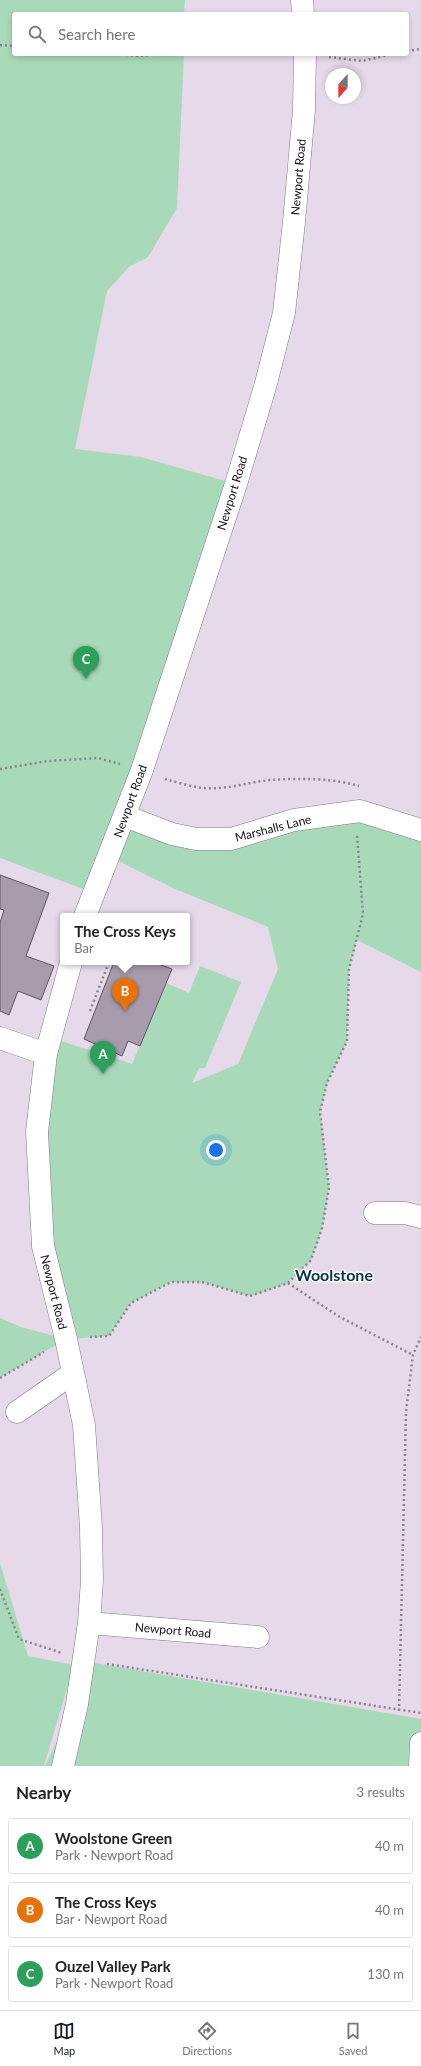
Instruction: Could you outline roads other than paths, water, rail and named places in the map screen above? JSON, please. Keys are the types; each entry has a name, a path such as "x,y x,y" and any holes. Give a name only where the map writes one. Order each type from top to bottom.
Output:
{"street":[{"path":"302,0 303,12"},
{"name":"Newport Road","path":"86,913 142,770 236,484 265,387 284,313 304,110 314,56"},
{"name":"Marshalls Lane","path":"125,816 172,834 196,839 231,839 294,820 360,811 421,830"},
{"name":"Newport Road","path":"63,1766 77,1704 89,1623 92,1580 91,1528 84,1425 66,1339 43,1246 37,1132 46,1054 70,965"},
{"path":"0,1038 46,1054"},
{"path":"375,1213 405,1213 421,1217"},
{"path":"17,1412 72,1373"},
{"name":"Newport Road","path":"89,1623 258,1637"},
{"path":"420,1766 421,1743"}],"place":[{"name":"Ouzel Valley Park","path":"86,679"},
{"name":"The Cross Keys","path":"125,1011"},
{"name":"Woolstone Green","path":"103,1074"}],"district":[{"name":"Woolstone","path":"334,1274"}]}
